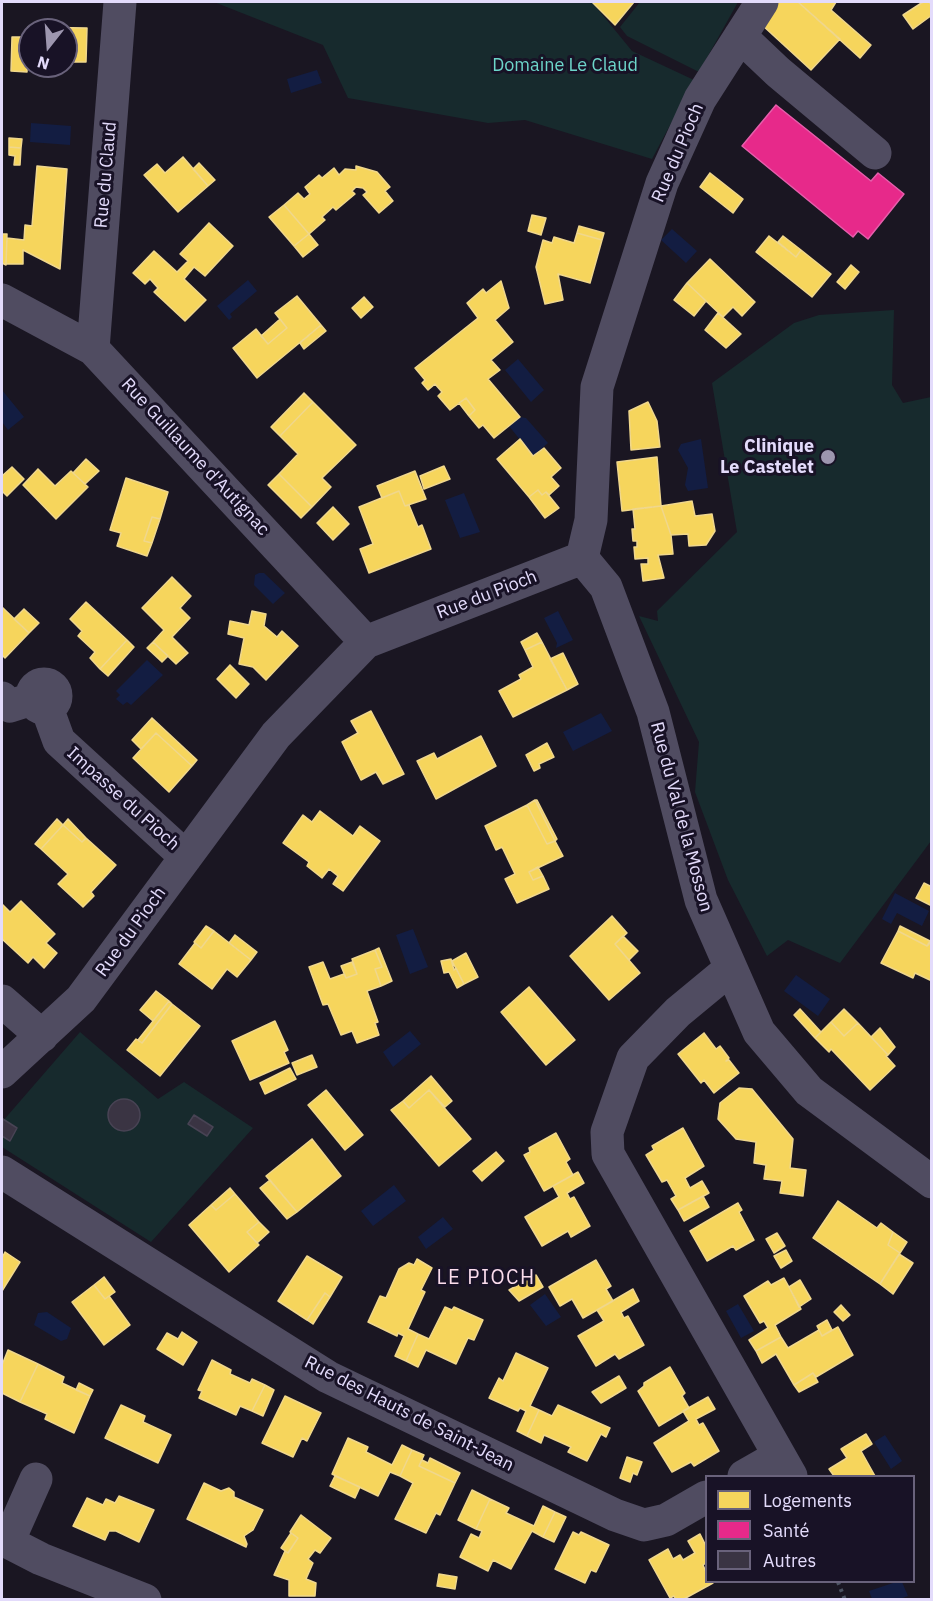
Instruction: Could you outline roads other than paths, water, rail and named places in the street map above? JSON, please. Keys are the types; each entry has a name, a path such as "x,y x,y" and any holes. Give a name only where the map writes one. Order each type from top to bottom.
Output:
{"street":[{"name":"Rue du Claud","path":"93,349 120,2"},
{"name":"Rue du Pioch","path":"2,1072 81,999 276,735 366,642 582,558 591,520 597,387 670,163 700,99 762,2"},
{"path":"740,36 778,72 875,153"},
{"name":"Rue Guillaume d'Autignac","path":"2,300 93,349 366,642"},
{"name":"Rue du Val de la Mosson","path":"582,558 606,588 653,712 701,900 759,1032 809,1091 932,1182"},
{"name":"Impasse du Pioch","path":"27,702 58,741 186,857"},
{"path":"730,969 678,1012 633,1058 607,1132 608,1154 785,1466 748,1475"},
{"path":"2,1000 42,1036"},
{"name":"Rue des Hauts de Saint-Jean","path":"2,1172 328,1377 615,1515 644,1524 666,1520 705,1498"},
{"path":"36,1479 5,1541 41,1559 145,1599"}],"water":[{"path":"317,70 322,83 291,93 287,79"},
{"path":"31,123 71,126 70,145 30,142"},
{"path":"672,229 697,251 686,263 661,240"},
{"path":"248,280 257,291 230,314 232,317 229,320 217,306"},
{"path":"518,359 544,390 531,402 505,370"},
{"path":"2,390 24,417 8,430 2,422"},
{"path":"520,417 526,418 548,443 533,456 509,426"},
{"path":"701,439 708,488 688,491 685,485 688,468 678,450 681,444"},
{"path":"464,493 480,532 460,538 445,500"},
{"path":"264,573 285,593 273,604 254,585 255,575"},
{"path":"558,611 573,640 556,648 557,643 544,618"},
{"path":"147,660 163,675 131,705 127,702 123,705 116,699 120,695 116,691"},
{"path":"601,713 612,731 573,751 563,732"},
{"path":"895,893 929,911 922,926 897,913 891,924 882,919"},
{"path":"413,929 428,967 410,974 396,935"},
{"path":"796,975 830,999 818,1016 784,991"},
{"path":"410,1031 421,1044 393,1067 383,1052"},
{"path":"394,1185 406,1201 373,1226 361,1211"},
{"path":"443,1217 453,1229 426,1249 418,1237"},
{"path":"545,1294 561,1317 546,1326 530,1305"},
{"path":"738,1304 754,1331 741,1338 726,1311"},
{"path":"47,1312 71,1328 67,1339 61,1341 34,1325 38,1313"},
{"path":"885,1435 902,1461 891,1469 874,1442"},
{"path":"893,1583 902,1583 908,1596 900,1599 872,1599 869,1591"}],"place":[{"name":"Clinique Le Castelet","path":"828,457"}],"district":[{"name":"LE PIOCH","path":"486,1278"}],"park label":[{"name":"Domaine Le Claud","path":"565,66"}]}
